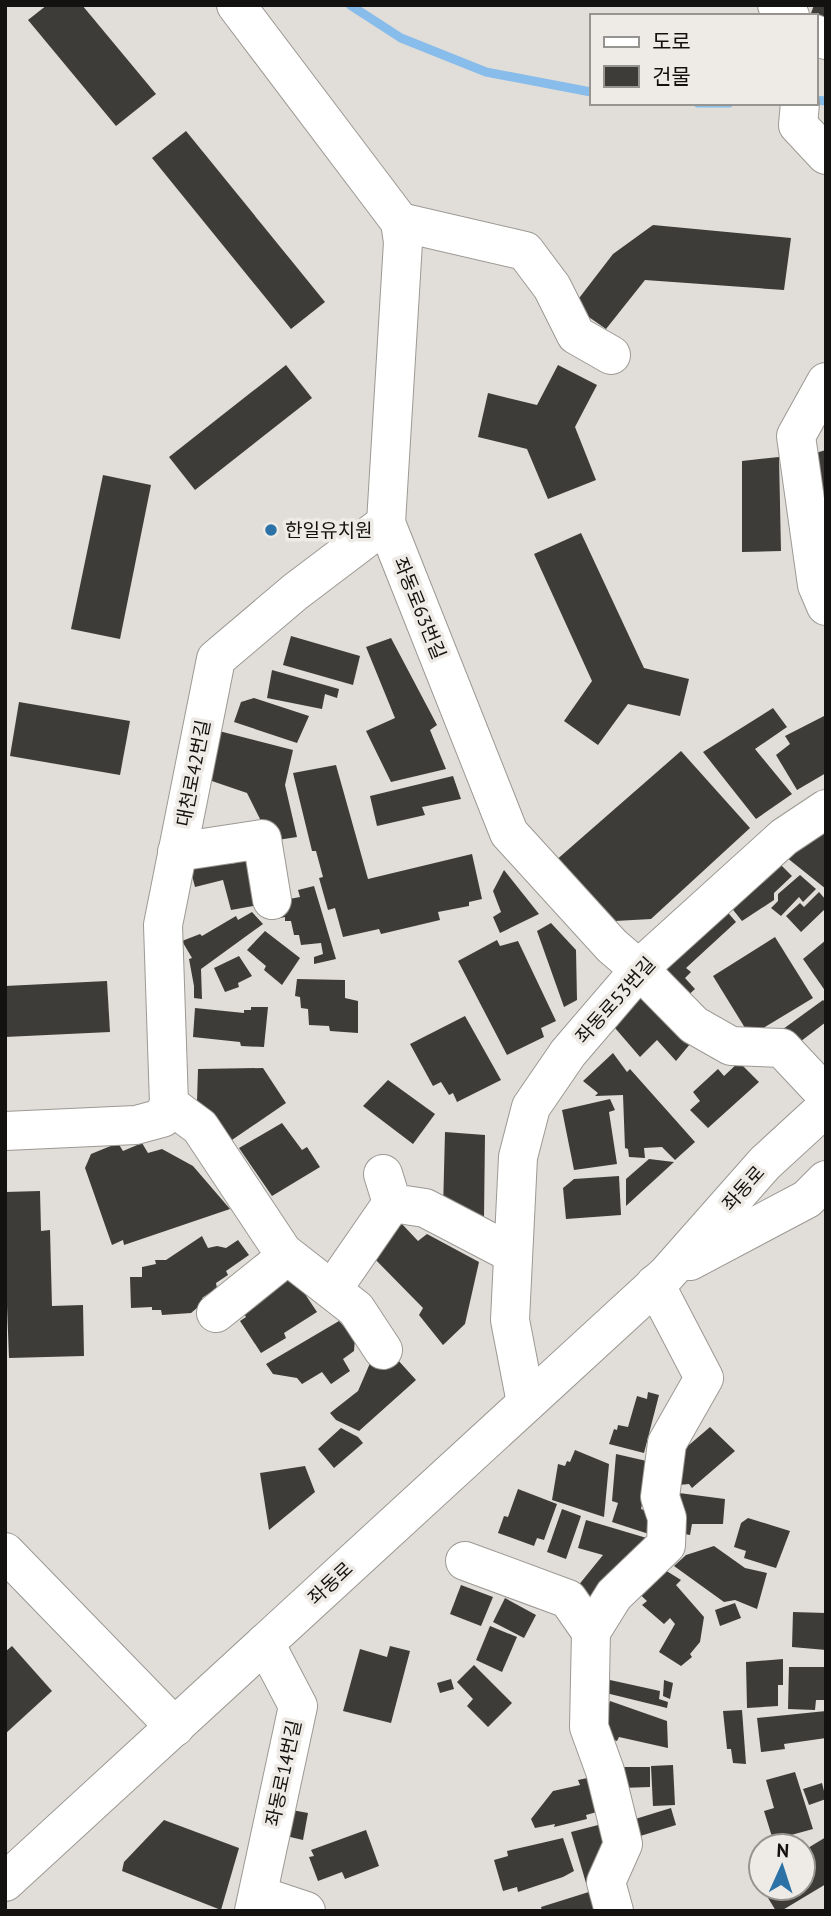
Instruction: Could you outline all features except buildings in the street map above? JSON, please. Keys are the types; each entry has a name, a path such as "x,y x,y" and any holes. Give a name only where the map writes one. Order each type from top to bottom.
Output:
{"street":[{"path":"236,5 400,222 524,251 552,288 576,335 611,355"},
{"path":"799,114 826,155"},
{"name":"좌동로63번길","path":"400,222 403,242 386,523 509,833 612,946 640,970 694,1025 731,1046 782,1048 826,1095"},
{"path":"826,382 796,436 817,585 826,606"},
{"name":"대천로42번길","path":"169,1104 163,925 216,659 295,592 386,523"},
{"name":"좌동로53번길","path":"526,1403 510,1320 518,1157 531,1107 568,1053 640,970 784,837 826,809"},
{"path":"177,852 262,839 272,900"},
{"path":"5,1131 136,1125 162,1118 169,1104 200,1127 283,1252 356,1309 383,1350"},
{"name":"좌동로","path":"5,1882 661,1279 765,1163 826,1107"},
{"path":"332,1290 387,1189 513,1254"},
{"name":"좌동로","path":"661,1279 820,1198"},
{"path":"216,1313 287,1256"},
{"path":"614,1911 606,1882 623,1844 605,1771 589,1727 591,1632 614,1595 666,1545 667,1518 660,1497 667,1443 704,1378 661,1279"},
{"path":"5,1552 175,1727"},
{"path":"465,1561 568,1599 591,1632"},
{"name":"좌동로14번길","path":"256,1903 298,1706 265,1643"},
{"path":"256,1903 306,1911"}],"waterway":[{"path":"350,5 401,38 486,72 590,92"},
{"path":"817,100 826,101"}],"place":[{"name":"한일유치원","path":"271,530"}]}
